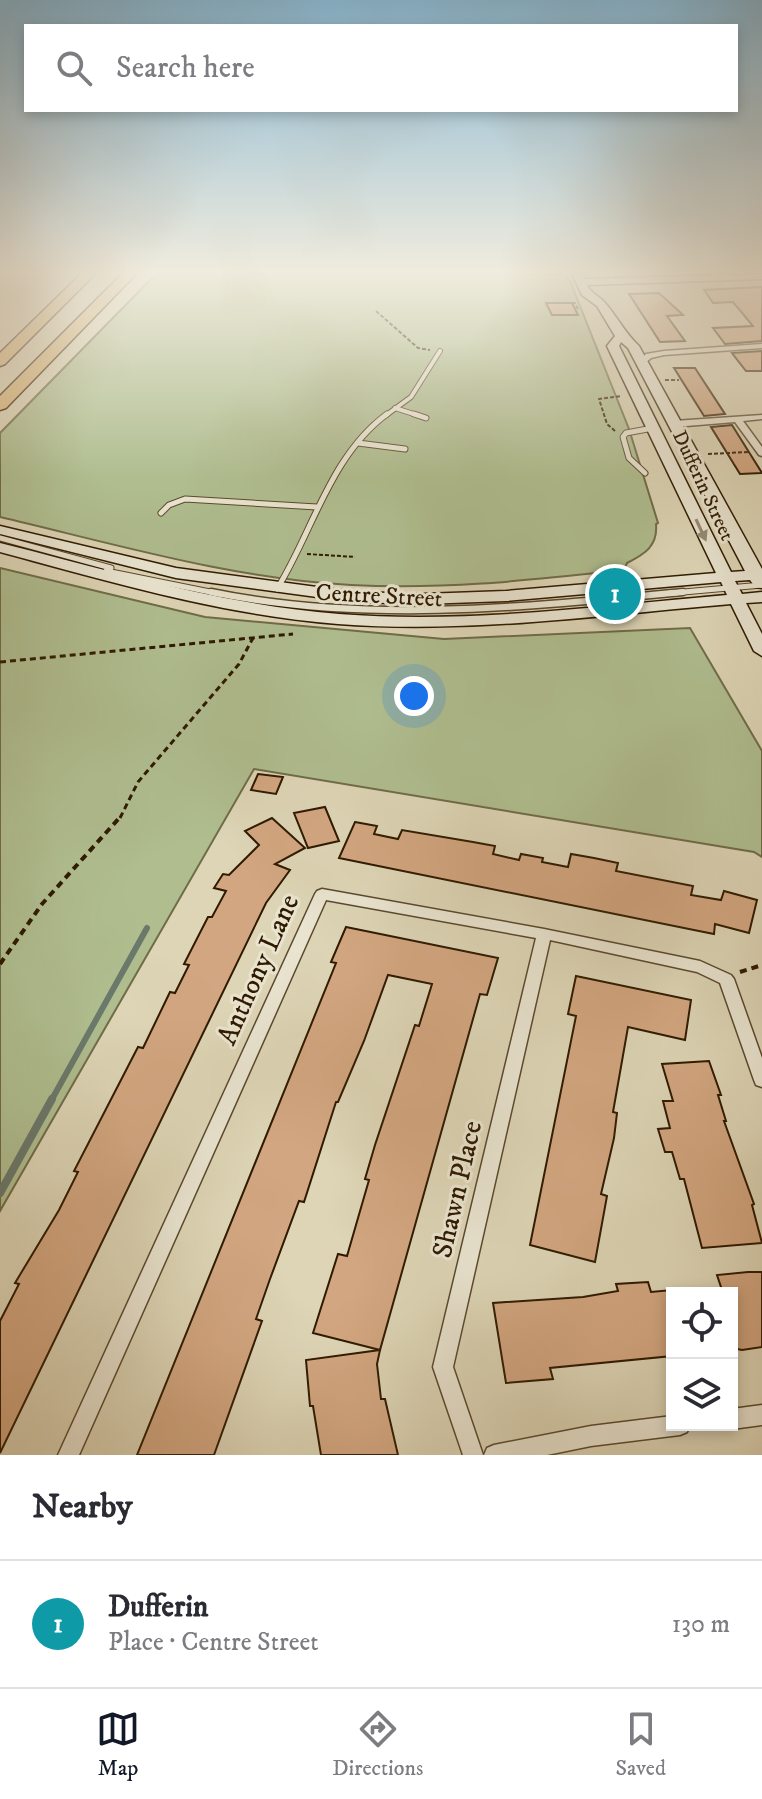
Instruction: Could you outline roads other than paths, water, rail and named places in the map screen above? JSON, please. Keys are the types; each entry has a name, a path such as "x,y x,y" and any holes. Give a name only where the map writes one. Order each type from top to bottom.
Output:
{"highway":[{"path":"0,361 19,342"},
{"path":"0,405 62,342"}],"main road":[{"name":"Dufferin Street","path":"616,342 613,346 762,651"},
{"path":"626,342 633,346"},
{"name":"Dufferin Street","path":"633,346 759,583"},
{"path":"654,430 759,583"},
{"name":"Centre Street","path":"0,530 176,573 354,597 423,599 729,588 759,583"},
{"name":"Centre Street","path":"0,547 154,590 229,605 337,619 426,623 514,620 759,583"}],"street":[{"path":"633,346 664,353"},
{"path":"641,362 649,356 664,353 762,346"},
{"path":"674,424 762,417"},
{"path":"737,419 761,452"},
{"name":"Anthony Lane","path":"68,1455 322,894 544,934 700,967 726,979 762,1080"},
{"name":"Shawn Place","path":"473,1455 443,1367 544,934"},
{"path":"738,1418 762,1415"},
{"path":"494,1455 591,1436 666,1427"}],"lane":[{"path":"277,589 297,554 317,507 358,443 377,419 411,397 440,351"},
{"path":"395,408 426,418"},
{"path":"645,473 635,467 627,455 623,436 654,430"},
{"path":"358,443 405,449"},
{"path":"161,513 178,501 203,498 317,507"},
{"path":"0,538 146,578"},
{"path":"48,560 234,597 355,608 437,611 510,608 729,588"}],"waterway":[{"path":"51,1101 147,928"},
{"path":"0,1193 52,1099"}],"place":[{"name":"Dufferin","path":"615,594"}]}
